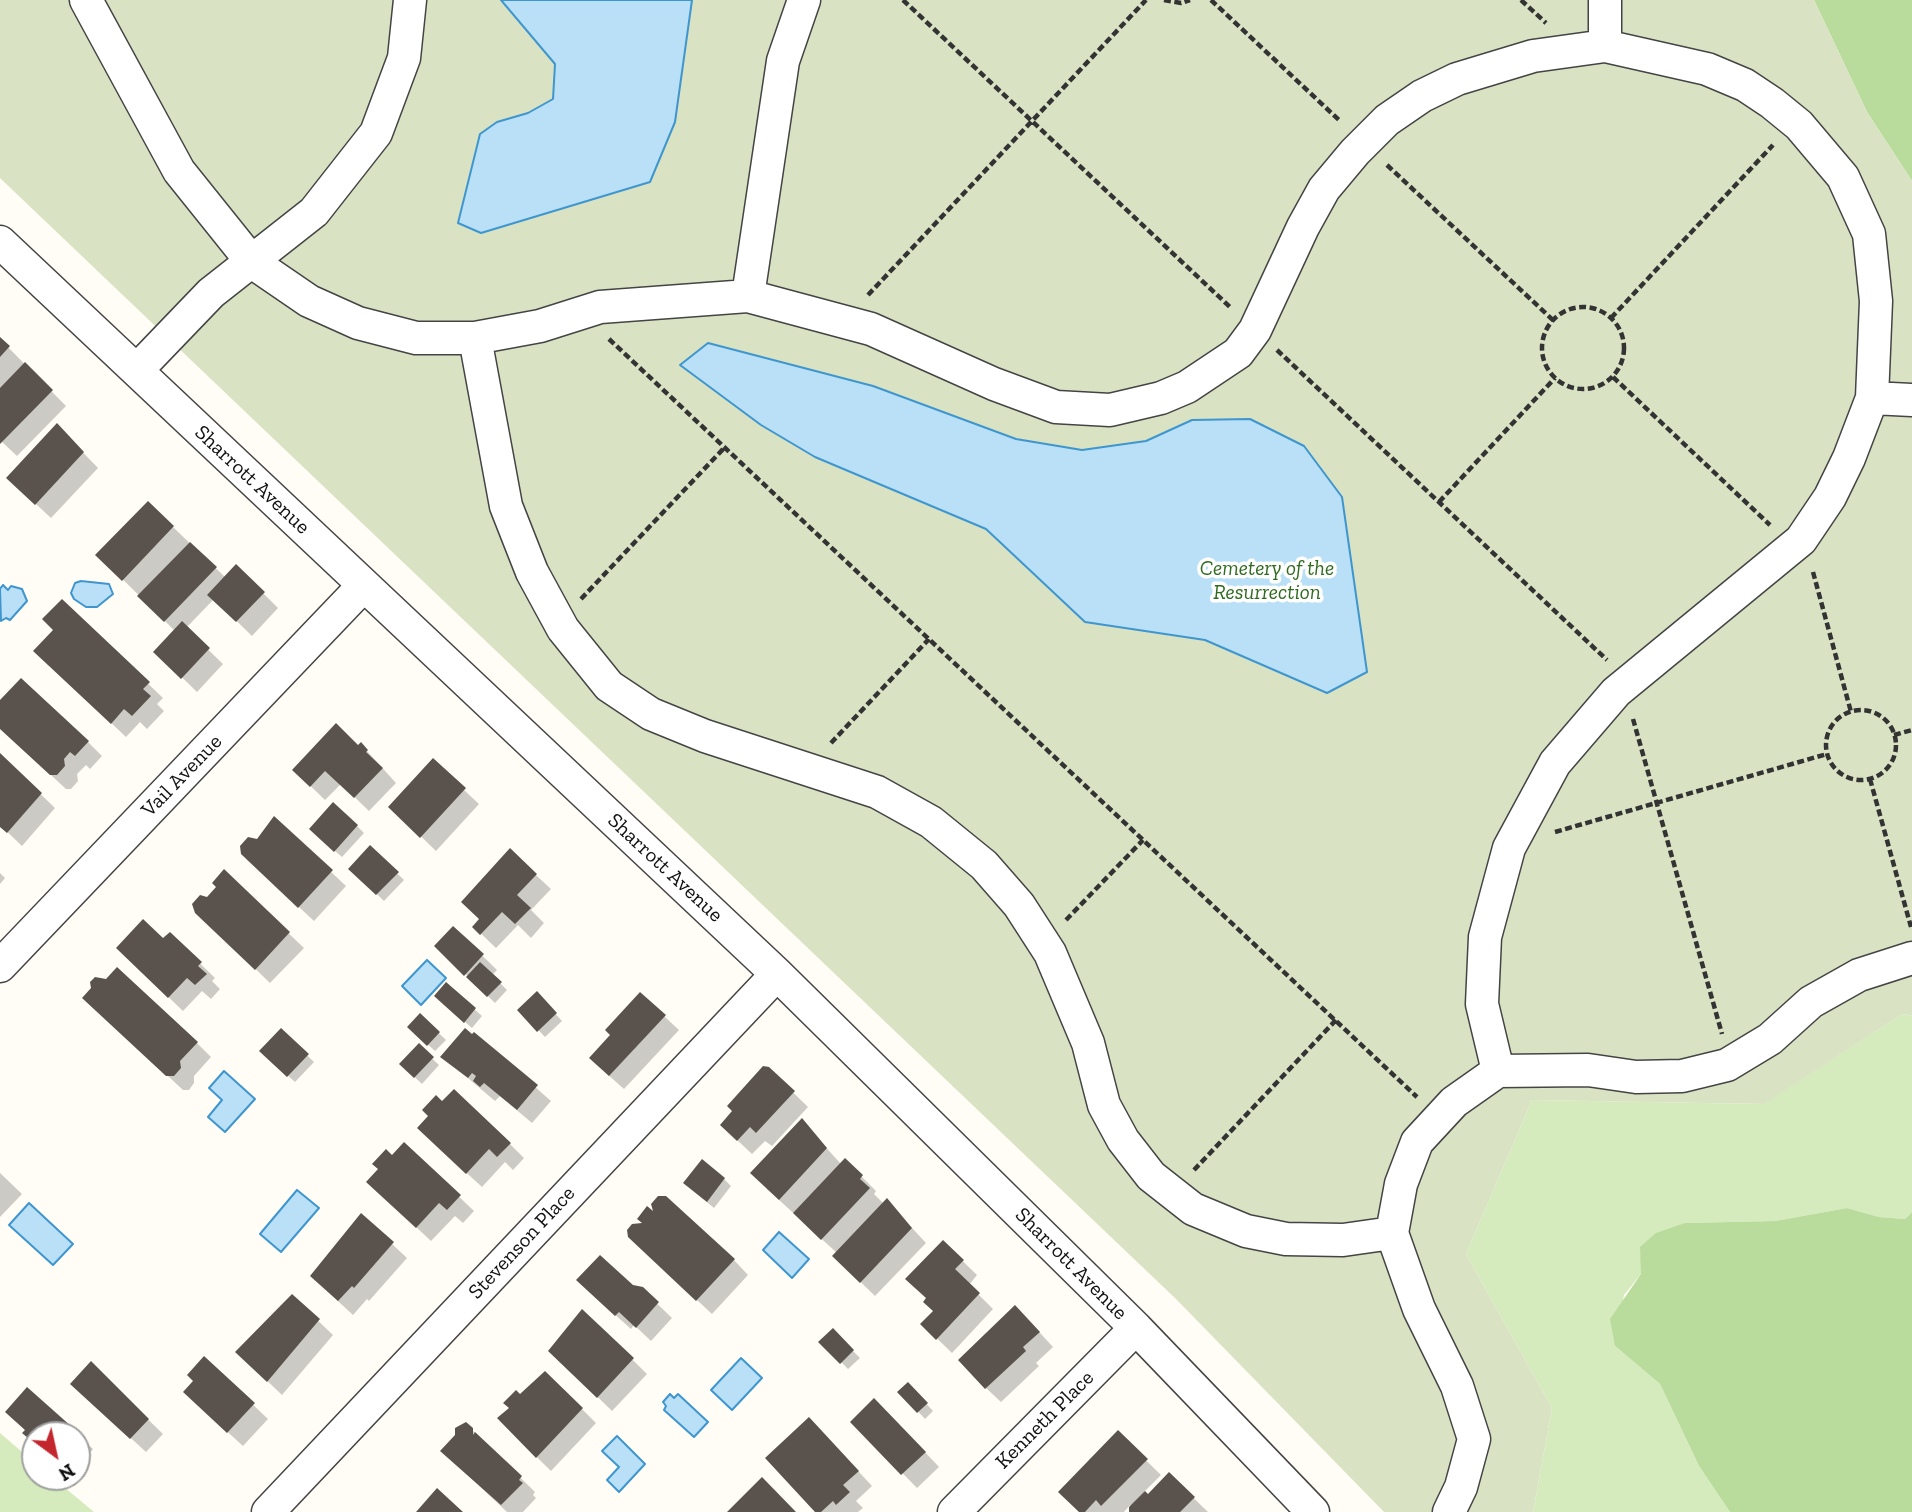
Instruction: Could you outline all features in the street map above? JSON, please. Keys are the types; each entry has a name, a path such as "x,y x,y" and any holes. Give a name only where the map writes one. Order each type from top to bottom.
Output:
{"street":[{"path":"86,0 179,171 252,262 309,301 358,323 416,338 475,338 540,326 600,307 748,296 872,329 994,384 1056,407 1110,410 1161,398 1187,387 1238,353 1255,330 1303,227 1324,189 1387,120 1422,96 1457,79 1533,55 1605,46 1707,69 1745,85 1799,125 1843,177 1869,234 1876,300 1872,398 1844,468 1801,540 1616,692 1555,763 1509,848 1485,937 1482,1004 1498,1071"},
{"path":"137,370 211,293 314,212 376,133 404,58 410,0"},
{"path":"748,296 783,61 804,0"},
{"path":"1605,0 1605,46"},
{"name":"Sharrott Avenue","path":"0,242 777,974 1136,1328 1313,1512"},
{"path":"475,338 506,506 532,572 563,629 609,686 651,714 705,736 877,792 931,822 984,865 1020,905 1050,953 1074,1004 1104,1105 1123,1140 1151,1175 1193,1209 1246,1231 1286,1239 1343,1240 1392,1233"},
{"path":"1872,398 1912,400"},
{"name":"Vail Avenue","path":"0,966 364,585"},
{"path":"1449,1512 1461,1487 1474,1438 1457,1385 1419,1309 1392,1233 1401,1184 1417,1142 1454,1102 1498,1071 1588,1070 1636,1077 1682,1076 1727,1065 1770,1040 1811,1002 1860,975 1912,958"},
{"name":"Stevenson Place","path":"268,1512 777,974"},
{"name":"Kenneth Place","path":"954,1512 1136,1328"}],"path":[{"path":"903,0 1240,317"},
{"path":"859,306 1146,0"},
{"path":"1164,0 1181,3 1189,0"},
{"path":"1210,0 1350,130"},
{"path":"1521,0 1555,31"},
{"path":"1611,318 1774,144"},
{"path":"1378,157 1554,321"},
{"path":"1582,307 1596,309 1611,318 1623,338 1624,352 1613,377 1590,389 1576,389 1555,378 1546,366 1542,353 1543,340 1554,321 1569,310 1582,307"},
{"path":"600,331 1426,1105"},
{"path":"1271,344 1615,668"},
{"path":"1613,377 1772,526"},
{"path":"1439,502 1555,378"},
{"path":"575,606 725,447"},
{"path":"1810,561 1851,712"},
{"path":"822,752 929,639"},
{"path":"1870,711 1881,716 1894,735 1895,756 1889,766 1870,779 1847,779 1837,772 1826,754 1825,739 1830,727 1838,718 1851,712 1870,711"},
{"path":"1633,717 1725,1046"},
{"path":"1894,735 1912,730"},
{"path":"1547,834 1826,754"},
{"path":"1870,779 1912,929"},
{"path":"1059,928 1143,840"},
{"path":"1185,1180 1335,1020"}],"green space":[{"name":"Cemetery of the Resurrection","path":"0,0 1814,0 1867,112 1912,181 1912,1016 1902,1014 1764,1104 1532,1100 1466,1254 1552,1408 1533,1512 1384,1512 1176,1299 0,178"},
{"path":"1814,0 1912,0 1912,181 1867,112"},
{"path":"1902,1014 1912,1016 1912,1212 1905,1219 1879,1217 1847,1208 1775,1221 1685,1223 1641,1247 1641,1274 1624,1295 1615,1346 1660,1384 1699,1466 1730,1512 1533,1512 1552,1408 1466,1254 1532,1100 1763,1104"},
{"path":"1847,1208 1879,1217 1905,1219 1912,1212 1912,1512 1730,1512 1699,1466 1660,1384 1615,1346 1610,1319 1641,1274 1640,1247 1656,1233 1685,1223 1775,1221"},
{"path":"0,1433 21,1451 21,1491 69,1491 94,1512 0,1512"}],"water":[{"path":"501,0 692,0 675,122 650,182 481,233 458,223 480,134 497,122 528,113 553,99 555,64"},
{"path":"708,343 873,386 1016,439 1082,450 1146,441 1192,420 1250,419 1304,446 1342,497 1367,672 1327,693 1205,640 1085,622 986,529 815,457 761,425 680,365"},
{"path":"81,581 109,584 113,594 97,607 86,607 74,599 71,593 75,583"},
{"path":"3,585 8,590 11,586 22,589 27,601 10,620 6,618 1,621 0,589"},
{"path":"427,960 446,978 421,1005 402,986"},
{"path":"224,1071 255,1099 225,1132 208,1117 222,1100 209,1088"},
{"path":"297,1190 319,1208 281,1252 260,1234"},
{"path":"29,1203 73,1244 53,1265 9,1225"},
{"path":"779,1232 809,1259 792,1278 763,1250"},
{"path":"741,1358 762,1378 732,1410 711,1390"},
{"path":"670,1394 674,1398 678,1394 708,1422 694,1437 664,1410 666,1406 663,1402"},
{"path":"617,1436 645,1464 619,1492 607,1480 619,1467 602,1451"}],"building":[{"path":"0,337 10,346 0,357"},
{"path":"25,362 53,390 0,444 0,388"},
{"path":"57,423 84,452 35,505 6,478"},
{"path":"148,501 174,526 122,581 95,555"},
{"path":"190,542 217,567 164,622 137,596"},
{"path":"236,564 265,592 236,622 207,595"},
{"path":"62,599 150,682 143,689 151,696 132,716 124,709 111,724 33,651 53,630 42,619"},
{"path":"182,621 210,648 181,679 153,652"},
{"path":"21,678 89,741 75,756 70,752 64,759 65,766 57,775 50,775 0,729 0,700"},
{"path":"336,723 358,745 361,742 368,750 366,752 383,768 354,798 325,771 310,787 292,770"},
{"path":"0,753 42,793 7,833 0,827"},
{"path":"433,758 466,788 420,838 388,807"},
{"path":"333,802 358,825 334,852 309,829"},
{"path":"274,816 333,870 298,908 241,854 240,846 248,837 257,839"},
{"path":"370,845 399,872 376,895 348,869"},
{"path":"510,848 537,874 517,895 531,908 515,924 502,912 480,935 472,927 479,919 461,902"},
{"path":"224,869 290,932 255,970 195,913 192,904 200,895 207,897 216,887 212,883"},
{"path":"143,919 163,938 170,932 202,962 198,966 207,974 195,985 187,978 168,998 116,948"},
{"path":"453,926 484,954 464,976 434,946"},
{"path":"480,962 502,982 487,997 466,977"},
{"path":"117,967 198,1042 180,1061 181,1068 174,1076 166,1076 82,998 91,988 90,982 95,977 106,979"},
{"path":"446,982 476,1008 464,1023 434,996"},
{"path":"537,991 557,1013 537,1032 517,1010"},
{"path":"640,992 666,1015 609,1076 589,1058 610,1035 605,1030"},
{"path":"420,1013 440,1032 427,1046 407,1027"},
{"path":"281,1028 309,1054 287,1077 259,1051"},
{"path":"465,1028 472,1034 474,1032 538,1085 517,1110 484,1083 480,1087 473,1081 476,1076 472,1073 468,1078 440,1057"},
{"path":"419,1043 434,1057 414,1078 399,1064"},
{"path":"763,1066 769,1067 795,1091 756,1133 750,1127 737,1141 720,1125 732,1111 727,1106"},
{"path":"454,1089 511,1143 497,1157 489,1149 466,1174 417,1128 428,1116 422,1110 436,1095 442,1101"},
{"path":"802,1118 827,1148 779,1200 750,1173"},
{"path":"404,1142 461,1195 447,1210 439,1203 416,1228 366,1182 378,1169 372,1164 386,1149 392,1155"},
{"path":"845,1158 863,1175 860,1179 870,1188 821,1240 793,1213"},
{"path":"702,1159 725,1178 707,1202 683,1183"},
{"path":"658,1196 666,1196 735,1259 696,1301 628,1237 627,1230 632,1224 642,1223 637,1219 647,1206 653,1211 651,1204"},
{"path":"887,1198 912,1228 860,1283 832,1256"},
{"path":"361,1213 394,1242 354,1288 352,1286 338,1301 310,1276"},
{"path":"943,1240 964,1260 955,1269 980,1293 936,1340 920,1324 933,1311 923,1302 926,1298 905,1279"},
{"path":"600,1255 633,1285 643,1287 659,1302 636,1328 619,1312 615,1316 576,1280"},
{"path":"292,1294 320,1319 267,1382 235,1352"},
{"path":"1015,1305 1040,1332 1023,1347 1026,1351 985,1389 958,1360"},
{"path":"582,1309 634,1358 597,1398 548,1351"},
{"path":"833,1328 854,1350 840,1364 818,1342"},
{"path":"204,1356 255,1403 227,1433 183,1392 193,1381 187,1375"},
{"path":"91,1361 149,1419 130,1439 70,1384"},
{"path":"545,1371 583,1408 536,1458 497,1418 509,1408 503,1403 516,1390 520,1394"},
{"path":"908,1382 928,1403 917,1413 897,1392"},
{"path":"27,1387 65,1421 21,1421 21,1426 5,1412"},
{"path":"874,1398 926,1452 901,1475 850,1422"},
{"path":"809,1417 859,1471 843,1485 850,1492 836,1505 833,1501 821,1512 815,1512 765,1458"},
{"path":"466,1422 473,1428 473,1435 475,1432 522,1476 519,1480 523,1483 501,1505 440,1451 455,1435 455,1428"},
{"path":"1118,1430 1148,1459 1101,1506 1096,1500 1085,1512 1079,1512 1058,1492"},
{"path":"1169,1472 1195,1497 1180,1512 1129,1512 1129,1507 1145,1491 1148,1494"},
{"path":"762,1477 796,1512 727,1512"},
{"path":"437,1488 463,1512 416,1512"}]}
